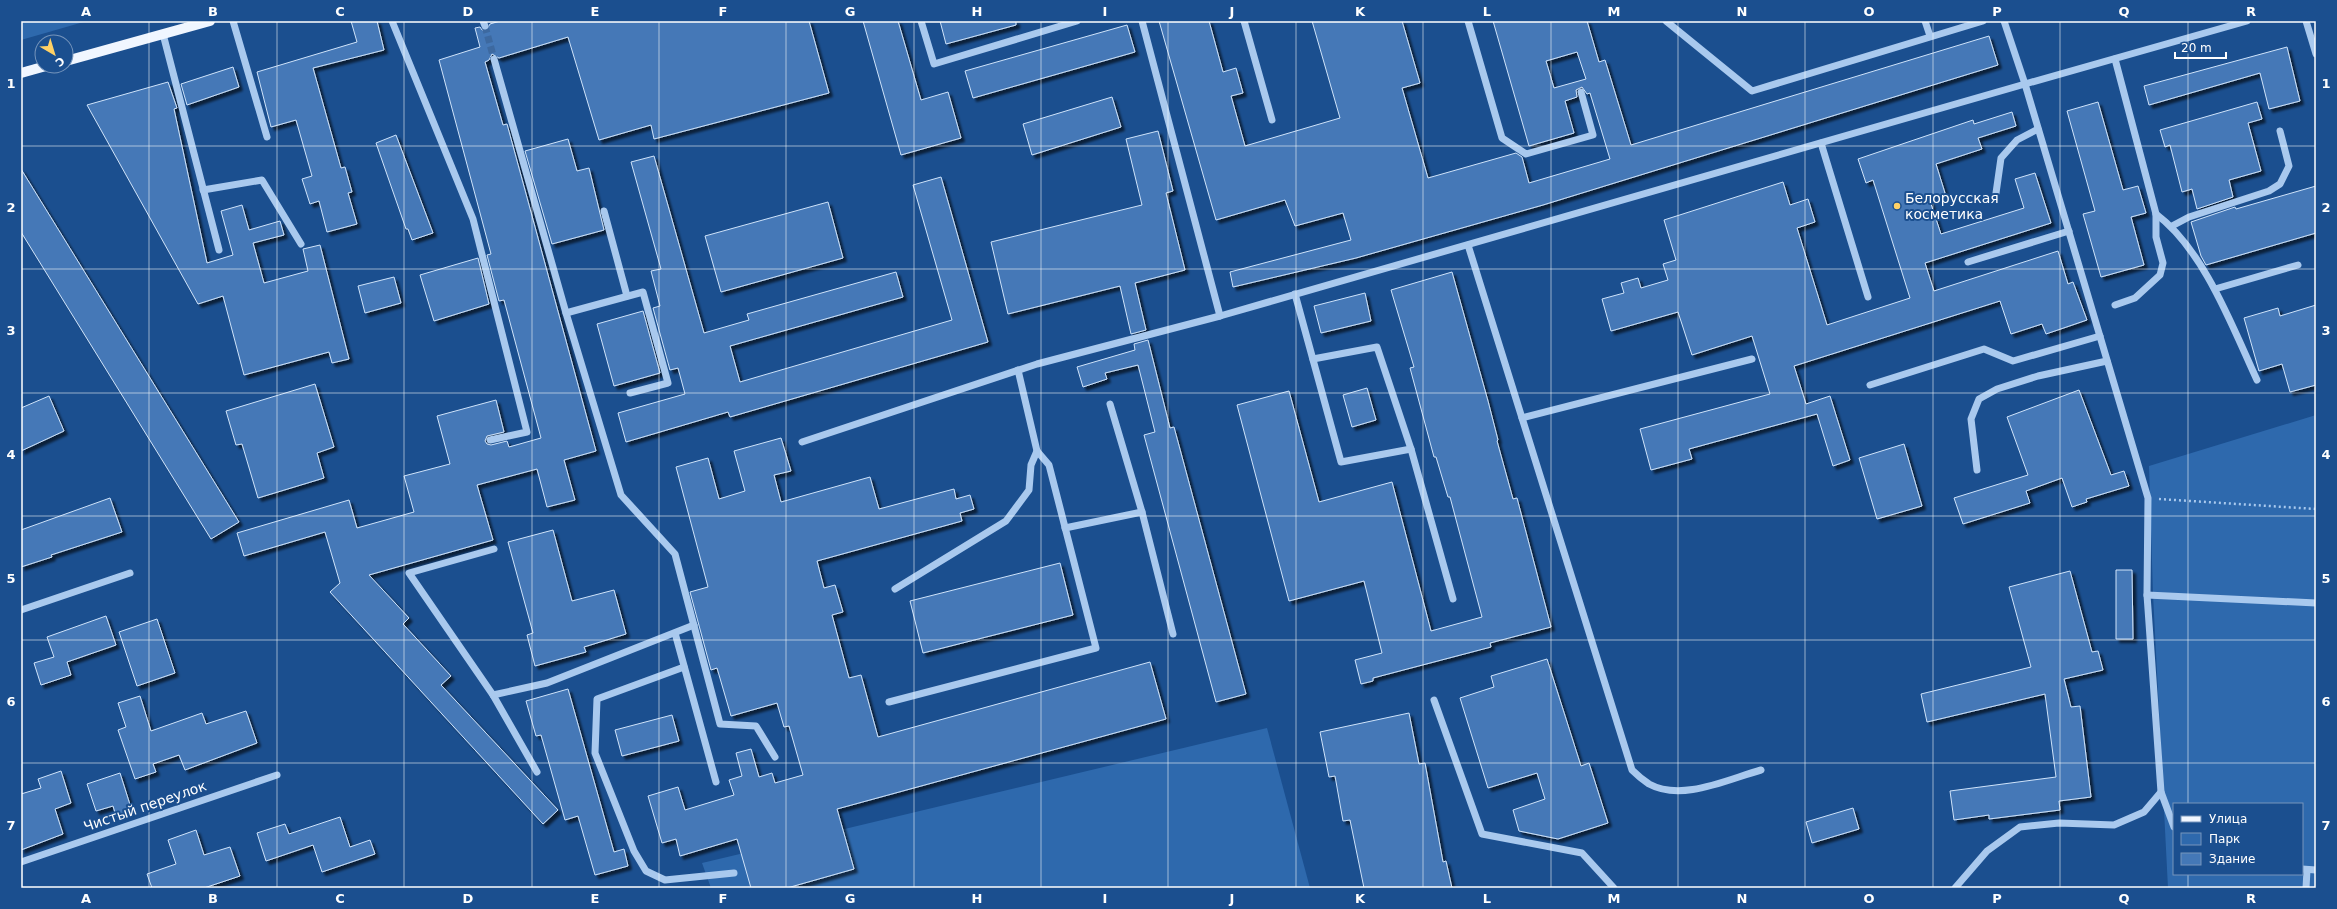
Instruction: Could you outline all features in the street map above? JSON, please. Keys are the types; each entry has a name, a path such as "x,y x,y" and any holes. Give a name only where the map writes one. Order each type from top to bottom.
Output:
{"main road":[{"path":"74,59 210,21"},
{"path":"21,73 34,69"}],"street":[{"path":"233,21 267,136"},
{"path":"392,21 473,219 527,432 490,440"},
{"path":"921,21 934,64 1077,21"},
{"path":"1142,21 1220,316"},
{"path":"1244,21 1272,120"},
{"path":"1468,21 1502,138 1526,154 1593,135 1581,92"},
{"path":"1666,21 1752,90 1983,21"},
{"path":"1925,21 1930,36"},
{"path":"2004,21 2025,84 2148,498 2147,595 2161,792 2173,824"},
{"path":"802,442 1018,370 1220,316 2247,21"},
{"path":"2306,21 2316,54"},
{"path":"163,34 219,250"},
{"path":"494,59 566,313 621,495 675,554 720,724 756,726 775,757"},
{"path":"2115,59 2156,214 2156,237 2163,263 2160,275 2135,298 2115,305"},
{"path":"1996,193 2001,158 2017,140 2038,129"},
{"path":"2172,226 2189,217 2268,191 2280,184 2289,166 2280,131"},
{"path":"1821,143 1868,296"},
{"path":"203,190 262,180 302,244"},
{"path":"604,211 627,296"},
{"path":"2156,214 2172,226 2215,288 2257,380"},
{"path":"1968,262 2069,231"},
{"path":"1468,245 1632,770 1649,784 1664,789 1689,790 1761,770"},
{"path":"2215,288 2298,265"},
{"path":"566,313 643,292 668,383 630,393"},
{"path":"1295,294 1341,462 1411,449"},
{"path":"1870,385 1984,348 2013,361 2100,336"},
{"path":"1313,359 1377,347 1411,449 1452,599"},
{"path":"1522,418 1752,359"},
{"path":"1977,470 1971,419 1979,400 1997,389 2038,376 2107,361"},
{"path":"889,702 1096,648 1049,465 1037,451 1018,370"},
{"path":"1110,404 1142,512 1173,634"},
{"path":"895,589 1006,521 1029,490 1032,465 1037,451"},
{"path":"1065,528 1142,512"},
{"path":"494,549 410,573 493,695 537,772"},
{"path":"21,610 130,573"},
{"path":"2147,595 2316,603"},
{"path":"493,695 546,683 694,626"},
{"path":"675,633 716,782"},
{"path":"684,667 597,699 595,753 634,850 646,871 665,880 734,873"},
{"path":"1434,700 1482,834 1582,853 1614,888"},
{"name":"Чистый переулок","path":"21,862 277,775"},
{"path":"1955,888 1987,851 2020,827 2059,823 2114,825 2144,812 2161,792"},
{"path":"2306,888 2304,870 2316,870"}],"path":[{"path":"2148,498 2316,508"}],"green space":[{"path":"21,21 87,21 42,34 34,34 34,36 21,40"},
{"path":"2316,415 2316,888 2168,888 2153,594 2149,466"},
{"path":"1267,728 1310,888 711,888 702,863"}],"building":[{"path":"351,21 377,21 384,50 313,68 341,168 345,167 352,192 348,193 357,224 327,232 319,201 310,204 302,179 312,176 296,120 271,127 257,72 357,42"},
{"path":"500,21 809,21 829,93 654,139 651,125 599,140 568,37 499,58 492,54 489,60 485,62 503,125 507,124 596,451 564,460 575,500 547,507 537,469 477,485 493,540 369,575 409,618 403,624 451,676 441,685 558,810 543,824 330,592 340,583 325,532 244,556 237,533 349,500 357,528 414,512 404,476 450,464 437,416 496,400 504,432 487,436 485,441 487,444 491,445 507,441 509,447 541,438 504,300 499,301 487,255 491,254 439,60 480,47 475,28 480,27 482,30 486,31 490,24"},
{"path":"863,21 898,21 921,100 948,92 961,138 901,155"},
{"path":"940,21 1016,21 1016,25 946,44"},
{"path":"1159,21 1209,21 1223,72 1236,68 1243,93 1231,96 1245,146 1340,118 1312,21 1402,21 1420,83 1402,88 1428,178 1516,153 1522,157 1529,183 1610,159 1590,93 1587,94 1582,87 1576,90 1577,97 1565,101 1574,133 1529,146 1493,21 1587,21 1599,62 1605,60 1631,145 1989,36 1998,65 1543,205 1356,258 1233,287 1230,272 1351,240 1343,213 1295,226 1285,200 1216,220","holes":["1577,52 1586,79 1554,88 1546,61"]},
{"path":"1127,25 1135,52 973,98 965,71"},
{"path":"2287,47 2300,101 2269,109 2260,73 2149,105 2144,86"},
{"path":"233,67 239,87 187,105 181,84"},
{"path":"168,82 177,108 174,109 207,263 233,255 221,211 242,205 249,230 280,221 284,235 253,243 264,283 308,271 303,249 320,245 349,359 332,363 329,352 244,375 223,296 198,304 87,105"},
{"path":"1112,97 1121,127 1032,155 1023,124"},
{"path":"2098,102 2123,190 2138,186 2146,213 2131,217 2144,265 2101,277 2083,214 2095,211 2067,111"},
{"path":"2257,102 2262,119 2248,123 2261,171 2229,180 2233,197 2197,209 2192,189 2182,192 2170,145 2165,147 2160,130"},
{"path":"2012,112 2016,126 1978,138 1982,149 1936,164 1945,193 1929,198 1941,234 2024,208 2015,179 2035,173 2051,223 1925,263 1934,291 2058,251 2068,284 2073,282 2087,320 2046,334 2042,324 2011,334 2000,301 1794,366 1806,404 1830,396 1850,460 1833,466 1817,414 1689,449 1692,459 1651,470 1640,429 1770,394 1752,336 1692,355 1678,312 1611,331 1602,299 1624,293 1621,283 1638,278 1641,288 1668,280 1663,264 1676,260 1664,220 1783,182 1790,205 1808,199 1815,222 1797,228 1827,325 1910,298 1873,180 1866,183 1858,159 1973,120 1974,124"},
{"path":"1158,131 1173,191 1166,193 1185,270 1135,283 1146,330 1131,334 1120,286 1008,314 991,242 1142,205 1126,139"},
{"path":"396,135 433,233 412,240 408,229 406,229 376,143"},
{"path":"568,139 577,171 589,168 604,230 552,244 525,151"},
{"path":"654,156 704,333 749,320 747,314 896,272 903,297 730,346 740,382 952,320 913,185 941,177 988,342 730,417 728,412 626,442 618,413 685,394 678,368 670,370 653,308 660,306 651,271 661,269 631,162"},
{"path":"21,169 239,522 211,539 21,232"},
{"path":"2316,186 2316,233 2206,265 2201,256 2191,222 2235,207 2236,209"},
{"path":"828,202 843,258 721,292 705,236"},
{"path":"478,258 489,304 434,321 420,275"},
{"path":"1452,272 1488,401 1513,499 1517,498 1551,627 1490,643 1491,647 1373,678 1373,681 1361,684 1355,660 1382,653 1364,581 1289,601 1237,405 1289,391 1319,502 1392,482 1431,631 1482,617 1450,497 1448,497 1436,457 1434,457 1410,368 1414,367 1391,290"},
{"path":"394,277 401,303 365,313 358,286"},
{"path":"1365,293 1371,321 1321,333 1314,306"},
{"path":"2316,305 2316,385 2290,392 2282,364 2259,371 2244,318 2278,308 2280,316"},
{"path":"643,311 660,373 614,386 597,324"},
{"path":"1148,340 1170,428 1174,427 1246,694 1216,702 1144,435 1155,432 1138,365 1105,373 1107,379 1083,387 1077,367 1135,350 1134,344"},
{"path":"315,384 334,447 317,453 324,478 258,498 242,444 236,445 226,411"},
{"path":"1367,388 1376,420 1352,427 1343,395"},
{"path":"2079,390 2111,475 2124,471 2129,486 2086,499 2087,502 2072,507 2062,478 2026,491 2030,503 1963,524 1954,498 2028,475 2007,417"},
{"path":"49,396 64,431 21,451 21,408"},
{"path":"781,438 791,471 774,475 781,502 870,477 879,509 954,489 956,499 970,495 974,509 960,513 962,521 817,561 824,588 835,585 843,612 832,615 849,678 861,675 878,737 1150,662 1166,719 837,809 854,869 787,888 751,888 737,839 680,856 676,839 662,843 648,796 678,787 685,810 734,795 729,780 742,776 736,753 751,749 759,777 772,773 775,783 803,775 789,726 784,727 777,703 731,716 717,668 711,670 690,592 708,587 676,467 708,458 719,499 745,491 734,451"},
{"path":"1904,444 1922,506 1877,519 1859,458"},
{"path":"110,498 122,532 51,555 52,557 21,567 21,530"},
{"path":"553,530 572,601 614,590 626,634 584,647 586,652 535,666 527,635 533,633 508,542"},
{"path":"1060,563 1073,615 923,653 910,601"},
{"path":"2116,570 2132,570 2133,639 2116,639"},
{"path":"2070,571 2092,652 2098,651 2103,670 2064,679 2071,707 2080,706 2091,797 2059,801 2060,810 1989,819 1989,815 1954,820 1950,791 2056,777 2045,694 1927,722 1921,694 2031,667 2009,587"},
{"path":"106,616 116,645 67,662 71,675 41,685 34,663 54,657 47,637"},
{"path":"157,619 175,673 137,686 119,632"},
{"path":"1547,659 1581,766 1589,763 1608,823 1558,839 1519,831 1513,810 1545,799 1537,773 1488,788 1460,698 1494,687 1491,676"},
{"path":"568,689 614,852 624,849 628,866 595,875 578,816 565,820 541,735 536,736 526,701"},
{"path":"140,696 151,731 202,713 206,724 246,711 257,743 185,770 179,755 153,764 156,772 135,779 118,730 126,727 118,703"},
{"path":"1409,713 1419,764 1425,763 1443,862 1446,861 1452,888 1364,888 1350,820 1343,821 1335,776 1329,777 1320,732"},
{"path":"672,715 679,741 622,756 615,730"},
{"path":"61,771 71,803 55,809 63,834 21,850 21,794 41,788 38,779"},
{"path":"120,773 132,811 116,816 113,806 96,811 87,784"},
{"path":"1853,808 1859,829 1812,843 1806,822"},
{"path":"340,817 350,847 370,840 375,854 322,872 313,845 266,861 257,833 285,824 289,834"},
{"path":"196,830 204,855 230,847 240,876 204,888 152,888 147,874 176,864 168,840"}],"tunnel":[{"path":"485,26 494,59"}],"place":[{"name":"Белорусская косметика","path":"1897,206"}]}
